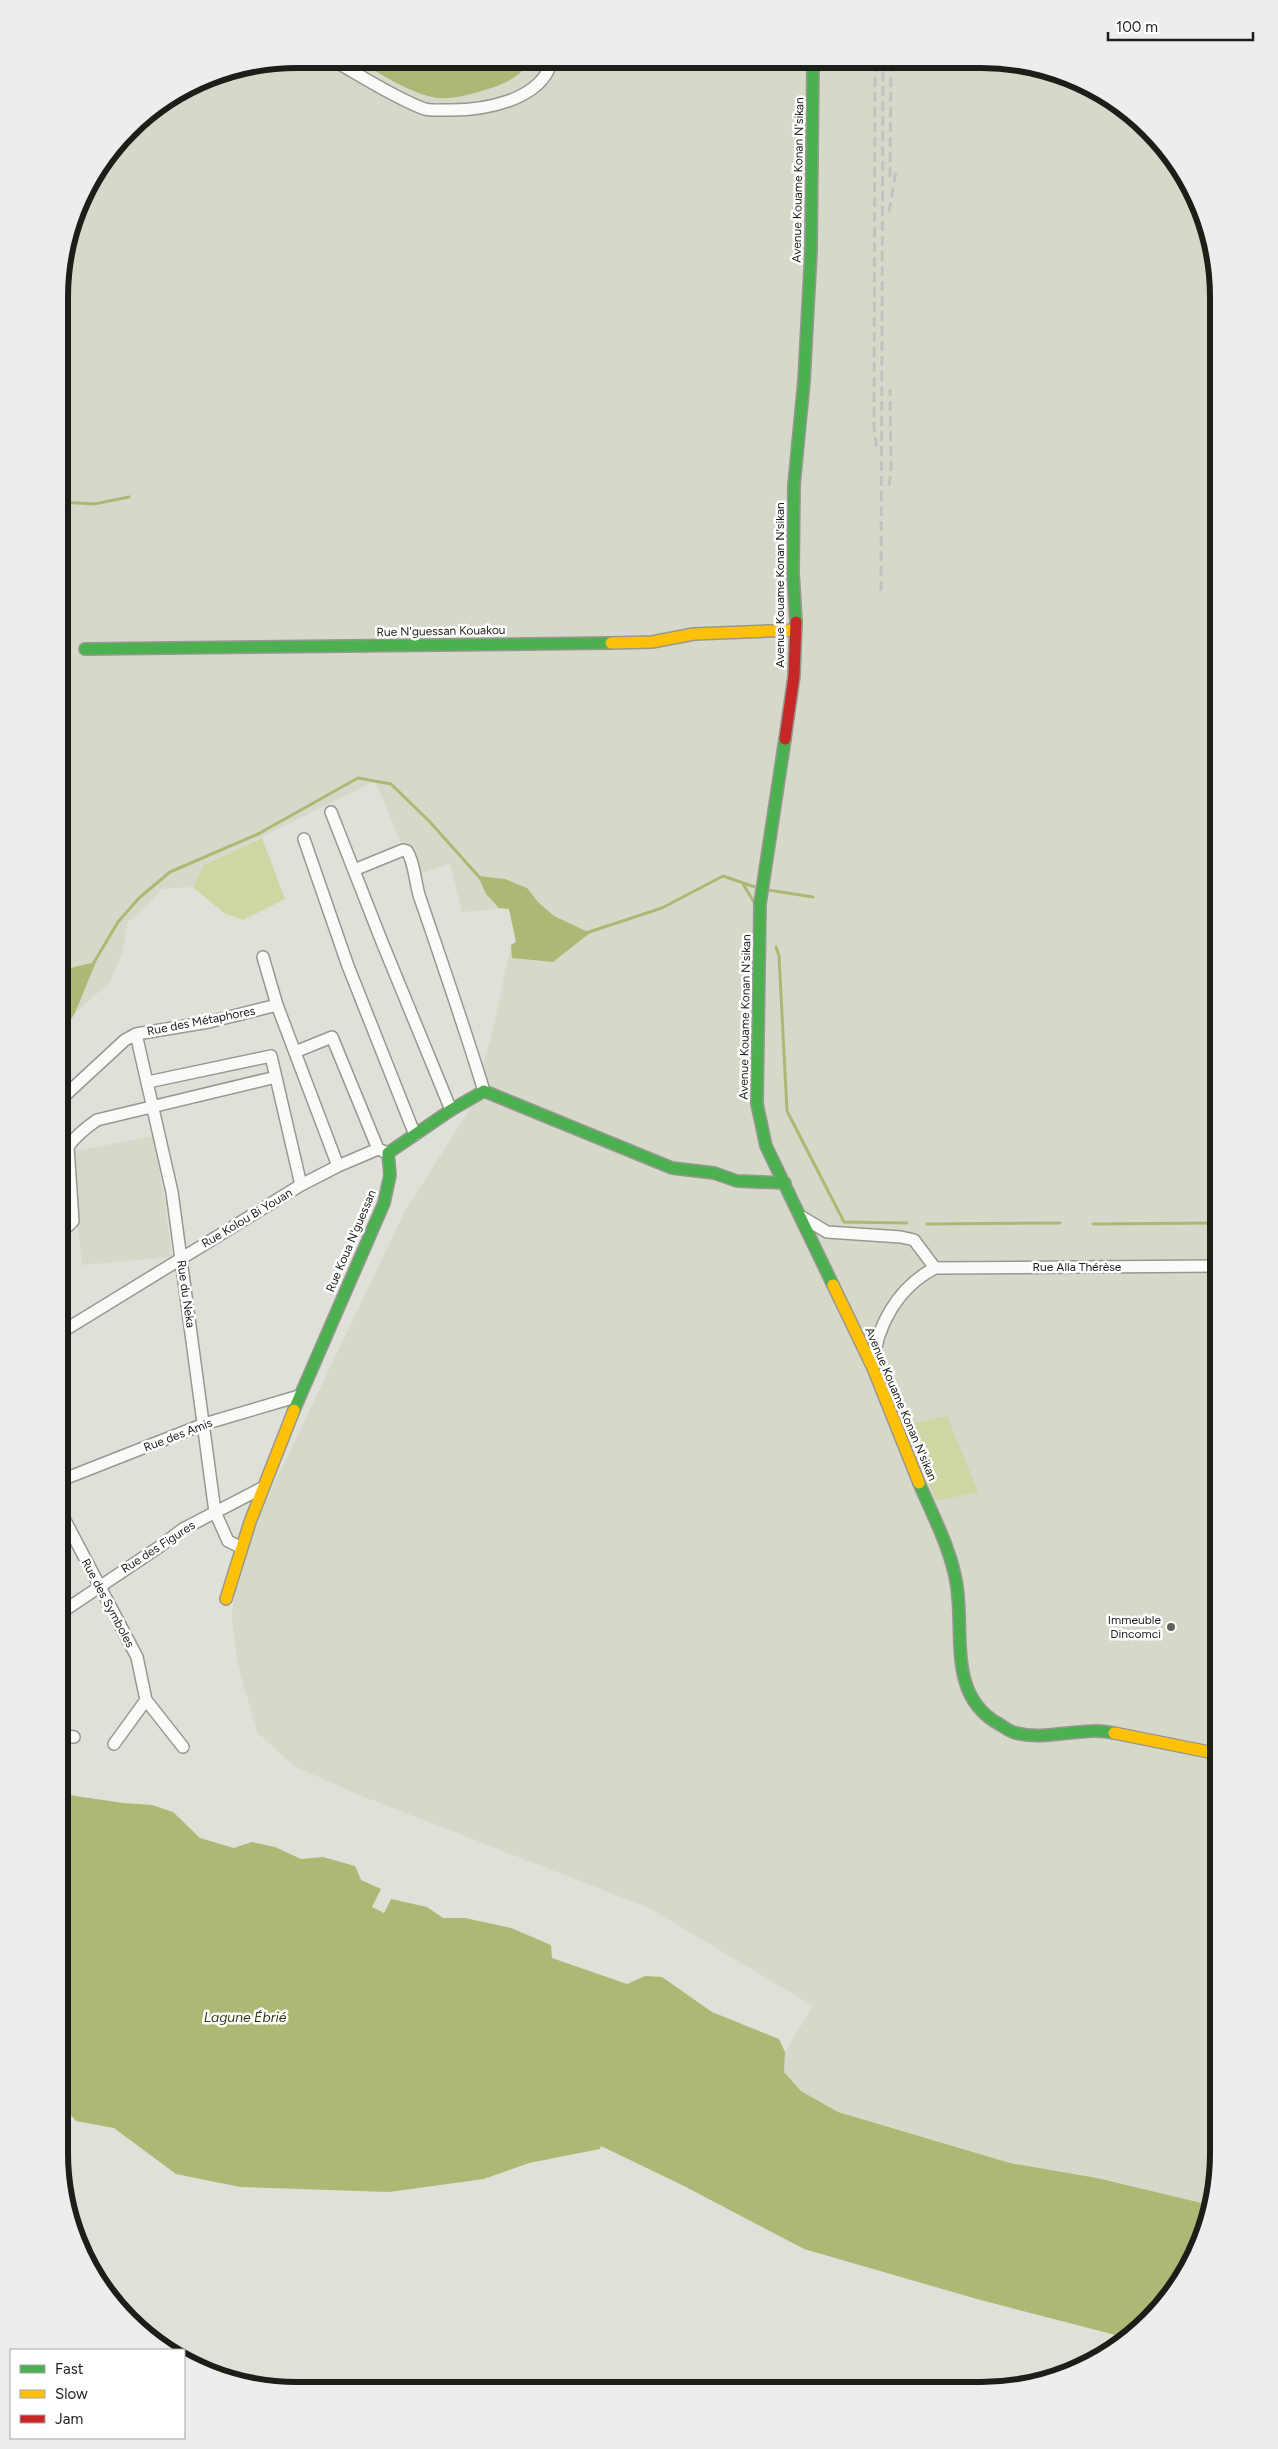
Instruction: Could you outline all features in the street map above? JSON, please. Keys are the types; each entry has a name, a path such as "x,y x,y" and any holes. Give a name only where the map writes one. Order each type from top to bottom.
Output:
{"street":[{"path":"348,68 424,109 457,110 490,106 521,94 538,84 550,68"},
{"name":"Avenue Kouame Konan N'sikan","path":"813,68 811,251 804,381 794,485 793,573 796,630 794,676 760,904 757,1000 757,1104 766,1146 802,1217 873,1368 950,1559 957,1586 964,1683 972,1701 984,1716 1015,1733 1037,1735 1098,1729 1210,1752"},
{"name":"Rue N'guessan Kouakou","path":"85,649 652,642 694,634 796,630"},
{"path":"331,812 452,1110"},
{"path":"304,839 348,966 415,1135"},
{"path":"354,870 403,850 407,851 410,855 415,883 463,1022 484,1091"},
{"path":"263,957 277,1005 338,1166"},
{"name":"Rue des Métaphores","path":"68,1093 125,1040 136,1034 209,1022 277,1005"},
{"name":"Rue du Neka","path":"136,1034 172,1192 215,1512 228,1541 240,1547"},
{"path":"295,1052 332,1037 383,1151 415,1135 484,1091"},
{"path":"148,1082 267,1056 273,1058 301,1185"},
{"path":"68,1227 73,1220 68,1147 72,1141 97,1120 152,1105 276,1077"},
{"path":"484,1091 672,1168 714,1173 737,1181 785,1183"},
{"name":"Rue Kolou Bi Youan","path":"68,1328 301,1185 338,1166 383,1151"},
{"name":"Rue Koua N'guessan","path":"226,1599 240,1547 262,1488 299,1396 384,1203 390,1175 383,1151"},
{"path":"802,1217 827,1232 901,1237 914,1240 935,1268 926,1273 898,1298 878,1336 874,1349 873,1368"},
{"name":"Rue Alla Thérèse","path":"935,1268 1210,1266"},
{"name":"Rue des Amis","path":"68,1478 204,1424 299,1396"},
{"name":"Rue des Figures","path":"68,1608 183,1529 262,1488"},
{"name":"Rue des Symboles","path":"68,1527 137,1657 146,1700 183,1747"},
{"path":"114,1744 146,1700"},
{"path":"68,1736 74,1737"}],"shaded area":[{"path":"281,68 371,68 409,88 525,71 527,68 997,68 1041,75 1083,91 1109,106 1133,124 1154,145 1180,182 1193,209 1203,237 1210,281 1210,2168 1205,2204 1097,2178 1010,2163 838,2112 801,2091 784,2072 785,2052 813,2006 649,1908 354,1793 294,1766 257,1732 237,1662 232,1619 234,1586 244,1547 405,1211 470,1109 491,1038 511,945 516,942 509,908 462,912 450,864 415,875 375,781 205,865 193,887 162,889 147,906 128,922 122,953 110,982 75,1013 96,962 68,972 68,281 75,237 91,195 106,169 124,145 145,124 182,98 209,85 237,75"},
{"path":"262,838 285,899 243,920 224,913 193,887 204,865"},
{"path":"153,1136 164,1195 172,1257 82,1265 70,1152"},
{"path":"947,1416 978,1492 936,1501 906,1425"}],"water":[{"path":"370,68 524,68 514,78 503,84 458,97 438,98 427,96 394,82"},
{"path":"478,876 505,879 527,888 538,902 554,916 590,933 553,962 512,958 511,945 516,942 509,909 499,908 486,894"},
{"path":"96,962 75,1013 68,1024 68,970 74,967"},
{"name":"Lagune Ébrié","path":"68,1795 152,1805 173,1812 200,1838 234,1848 252,1842 275,1847 301,1859 323,1857 355,1866 361,1880 381,1889 372,1907 384,1913 391,1899 427,1907 443,1918 465,1918 511,1928 551,1945 552,1958 627,1984 645,1976 662,1977 712,2012 779,2039 785,2052 784,2072 801,2091 838,2112 1010,2163 1097,2178 1205,2204 1193,2240 1180,2267 1154,2304 1133,2325 1119,2336 977,2299 804,2249 684,2186 601,2146 600,2149 529,2163 484,2179 389,2192 240,2187 176,2174 114,2128 76,2121 68,2111"}],"waterway":[{"path":"68,502 94,504 129,497"},
{"path":"93,964 118,922 139,898 170,872 258,834 358,778 391,784 429,821 481,879"},
{"path":"586,933 662,908 723,876 755,887"},
{"path":"743,884 754,902"},
{"path":"768,890 813,897"},
{"path":"776,947 779,956 787,1111 844,1222 907,1223"},
{"path":"927,1224 1060,1223"},
{"path":"1093,1224 1210,1223"}],"railway":[{"path":"875,68 874,427 877,450"},
{"path":"881,591 883,68"},
{"path":"890,177 891,68"},
{"path":"889,212 896,170"},
{"path":"889,486 891,468 890,389"}],"traffic: fast":[{"path":"796,622 793,573 794,485 804,381 811,251 813,68"},
{"path":"85,649 611,643"},
{"path":"785,739 760,904 757,1104 766,1146 833,1285"},
{"path":"294,1410 384,1203 390,1175 388,1153 451,1110 484,1091 672,1168 714,1173 737,1181 785,1183"},
{"path":"919,1483 941,1534 955,1574 959,1606 961,1663 965,1681 972,1698 983,1712 1009,1731 1016,1733 1028,1735 1053,1735 1090,1731 1114,1733"}],"traffic: slow":[{"path":"611,643 652,642 694,634 796,630"},
{"path":"833,1285 873,1368 919,1483"},
{"path":"226,1599 250,1522 294,1410"},
{"path":"1114,1733 1210,1752"}],"traffic: jam":[{"path":"785,739 794,676 796,622"}],"place":[{"name":"Immeuble Dincomci","path":"1171,1627"}]}
